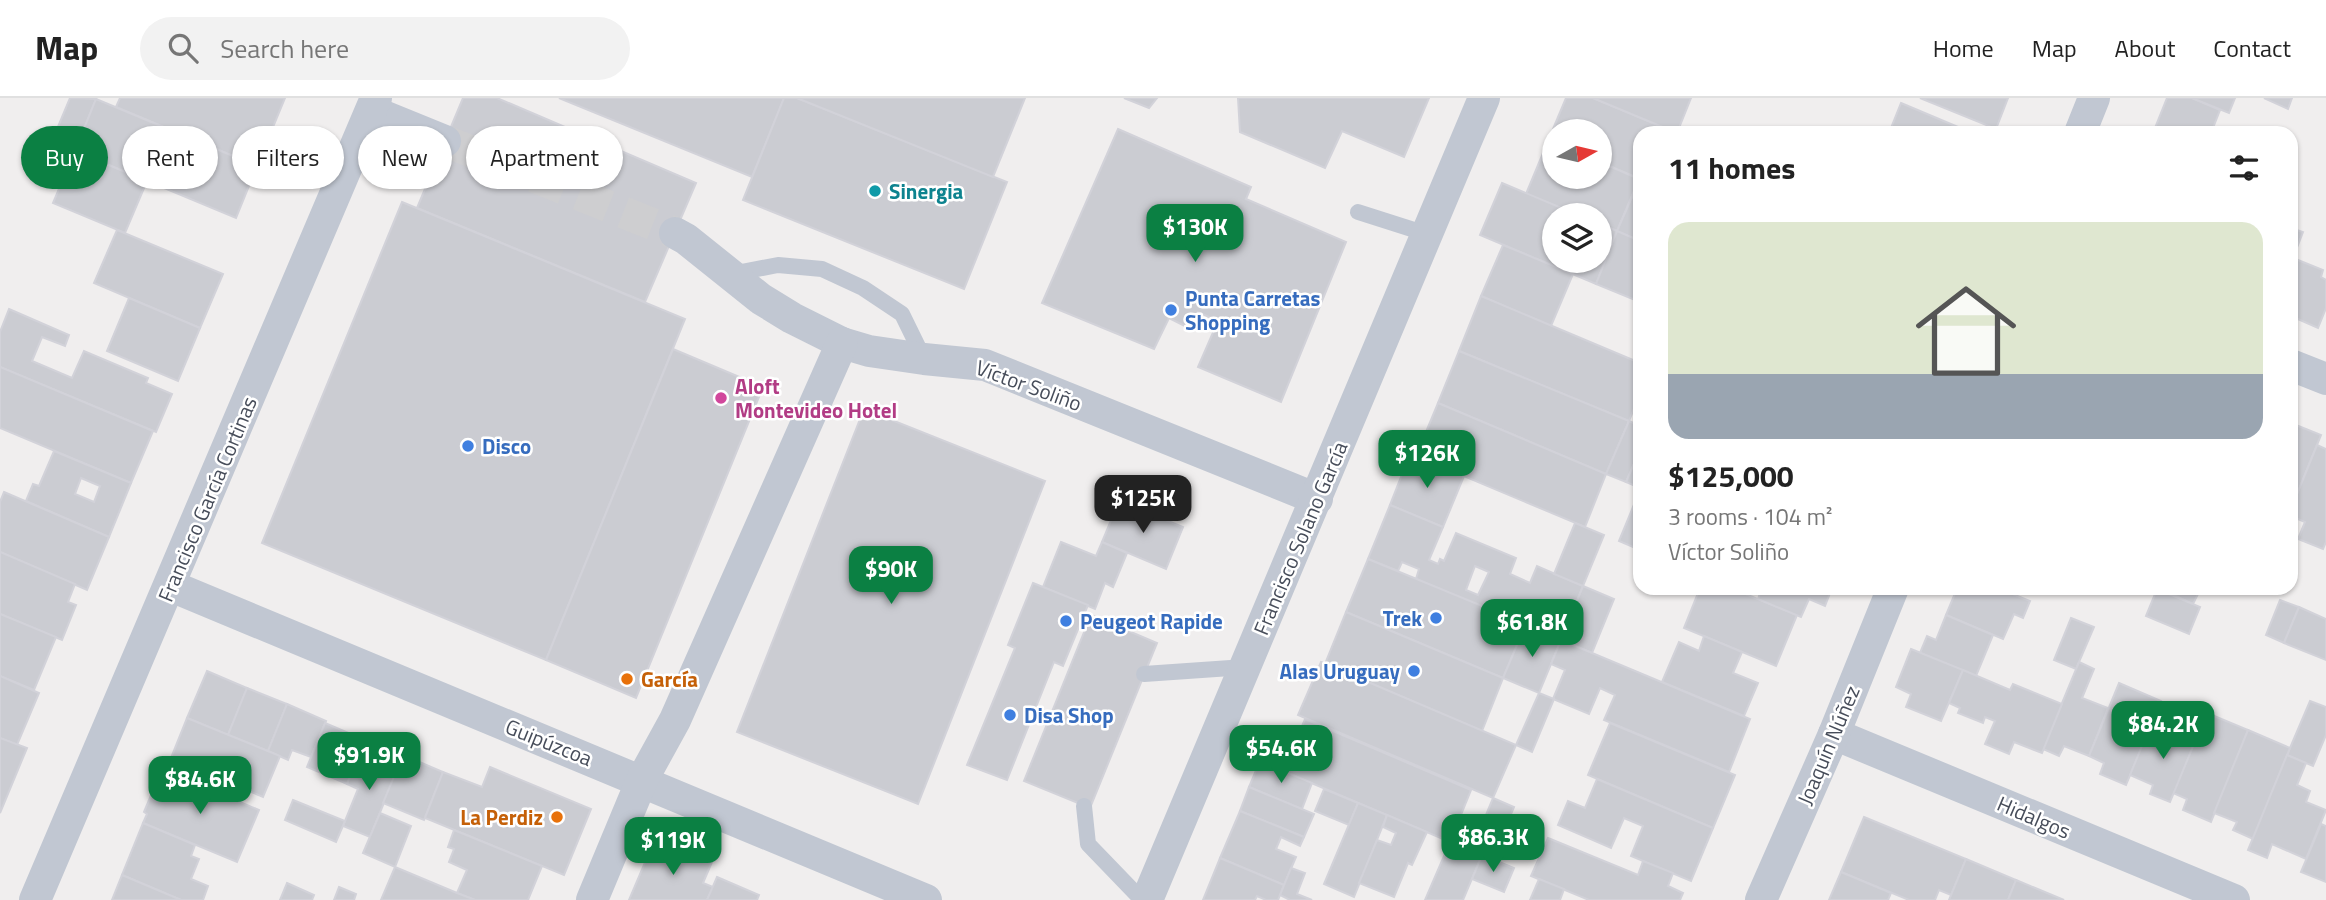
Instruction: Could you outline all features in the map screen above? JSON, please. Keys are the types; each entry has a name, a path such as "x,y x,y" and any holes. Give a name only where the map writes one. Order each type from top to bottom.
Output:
{"street":[{"name":"Francisco Solano García","path":"1144,900 1317,499 1484,98"},
{"path":"2083,126 2094,98"},
{"path":"374,105 415,126"},
{"name":"Francisco García Cortinas","path":"35,900 374,105"},
{"name":"Víctor Soliño","path":"675,233 761,299 842,343 869,351 985,365 1317,499"},
{"path":"592,900 642,780 675,720 842,343"},
{"path":"2298,368 2326,379"},
{"name":"Guipúzcoa","path":"171,586 926,900"},
{"name":"Joaquín Núñez","path":"1761,900 1834,734 1890,595"},
{"name":"Hidalgos","path":"1834,734 2234,900"}],"lane":[{"path":"1358,212 1427,234"},
{"path":"731,274 778,265 822,269 863,288 902,314 924,359"},
{"path":"1144,674 1245,667"},
{"path":"1084,806 1088,844 1144,900"}],"building":[{"path":"70,98 96,99 85,126 58,126"},
{"path":"120,98 285,98 273,126 232,126 232,156 218,150 218,126 161,126 116,107"},
{"path":"463,98 497,98 563,126 466,126 466,189 623,189 623,152 696,183 645,302 417,208 425,189 452,189 451,126"},
{"path":"559,98 784,98 752,177"},
{"name":"Sinergia","path":"784,98 797,98 1007,182 964,289 743,200"},
{"path":"797,98 1025,98 993,177"},
{"path":"1124,98 1157,98 1149,108"},
{"path":"1238,98 1429,98 1404,157 1342,131 1325,168 1240,132"},
{"path":"1566,98 1593,98 1660,126 1633,126 1633,176 1612,167 1612,119 1557,119"},
{"path":"1593,98 1691,98 1680,126 1660,126"},
{"path":"1920,98 2008,98 1997,126 1989,126"},
{"path":"2167,98 2192,98 2220,110 2214,126 2156,126"},
{"path":"2192,98 2235,98 2229,113"},
{"path":"2264,98 2292,98 2288,109"},
{"path":"96,99 161,126 122,126 122,171 108,165 108,126 85,126"},
{"path":"1901,103 1956,126 1892,126"},
{"path":"1118,129 1251,187 1246,199 1346,242 1281,402 1198,367 1218,321 1198,312 1191,329 1169,318 1154,349 1042,303"},
{"path":"218,150 232,156 232,189 248,189 236,218 166,189 218,189"},
{"path":"1542,155 1542,189 1612,189 1612,167 1633,176 1633,193 1617,231 1612,229 1612,203 1548,203 1526,194"},
{"path":"108,165 122,171 122,189 144,189 125,233 53,203 59,189 108,189"},
{"path":"1502,183 1550,203 1542,203 1542,261 1480,235"},
{"path":"1632,197 1633,197 1633,238 1617,231"},
{"name":"Disco","path":"402,202 685,319 546,660 262,543"},
{"path":"1612,229 1617,231 1612,244"},
{"path":"117,230 223,274 200,328 94,283"},
{"path":"2298,230 2303,232 2298,245"},
{"path":"1617,231 1633,238 1633,299 1596,284 1600,273 1612,273 1612,244"},
{"path":"1503,245 1542,261 1542,273 1573,274 1551,326 1481,296"},
{"path":"2298,260 2323,270 2321,277 2326,280 2326,308 2318,328 2298,319"},
{"path":"1570,273 1600,273 1596,284"},
{"path":"1481,296 1633,360 1633,411 1629,421 1459,351"},
{"path":"129,298 200,328 178,381 107,351"},
{"path":"9,309 69,335 65,346 42,337 32,361 72,378 84,351 148,378 146,383 172,394 156,432 0,367 0,332"},
{"path":"673,349 763,387 636,698 546,660"},
{"path":"1459,351 1629,421 1606,474 1438,403"},
{"path":"0,367 153,431 131,483 0,428"},
{"path":"1438,403 1606,474 1585,527 1416,456"},
{"path":"864,409 1045,481 918,804 737,732"},
{"path":"1629,421 1633,423 1633,466 1626,482 1606,474"},
{"path":"2298,426 2321,435 2298,492"},
{"path":"2317,445 2326,449 2326,542 2323,549 2298,539 2305,522 2298,519 2298,492"},
{"path":"54,451 131,483 109,537 26,501 33,484 39,486","holes":["81,478 100,486 94,502 75,494"]},
{"path":"1410,454 1464,476 1443,527 1390,505"},
{"path":"1633,466 1633,485 1626,482"},
{"path":"4,492 109,537 87,590 0,552 0,502"},
{"path":"1119,501 1183,527 1166,569 1102,542"},
{"path":"1390,505 1443,527 1429,560 1438,564 1440,559 1444,561 1456,533 1516,558 1510,574 1530,583 1537,566 1583,586 1572,613 1555,606 1548,622 1565,629 1561,640 1416,579 1419,569 1402,562 1398,571 1368,559","holes":["1475,566 1489,572 1478,595 1466,590"]},
{"path":"1633,507 1633,547 1619,541"},
{"path":"1575,523 1604,535 1583,586 1554,574"},
{"path":"1061,542 1096,556 1102,542 1127,553 1113,587 1105,583 1095,609 1043,587"},
{"path":"0,552 75,584 68,602 76,605 62,640 0,614"},
{"name":"Trek","path":"1368,559 1526,624 1503,678 1346,612"},
{"name":"Disa Shop","path":"1033,583 1088,605 1063,666 1054,662 1007,780 967,765 1015,648 1008,645"},
{"path":"1583,586 1614,599 1592,653 1561,640"},
{"path":"1697,595 1748,595 1797,615 1776,666 1684,628"},
{"path":"1759,595 1829,595 1825,606 1809,599 1801,617 1758,599"},
{"path":"1954,595 2015,595 2030,601 2023,618 2014,614 2003,639 1946,615"},
{"path":"2155,595 2171,595 2200,607 2189,634 2146,616"},
{"path":"2173,595 2198,595 2193,604"},
{"path":"2280,600 2299,607 2284,643 2266,635"},
{"path":"2299,607 2326,619 2326,660 2284,643"},
{"name":"Alas Uruguay","path":"1346,612 1503,678 1482,731 1325,664"},
{"path":"0,614 56,637 34,690 0,676"},
{"path":"1091,615 1157,643 1090,808 1024,781"},
{"path":"1946,615 1993,635 1976,676 1920,653 1927,636 1936,640"},
{"path":"2071,618 2094,627 2076,669 2054,660"},
{"path":"1526,624 1561,640 1539,693 1503,678"},
{"path":"1704,636 1742,652 1733,673 1758,683 1744,716 1662,682 1679,642 1699,651"},
{"path":"1561,640 1750,719 1729,772 1604,720 1615,695 1600,688 1589,714 1553,699 1565,670 1551,664"},
{"path":"1911,649 1963,670 1941,721 1906,707 1911,694 1896,687"},
{"path":"1321,662 1516,745 1493,798 1298,715"},
{"path":"2079,662 2094,669 2082,698 2108,708 2089,756 2064,746 2059,756 2043,749"},
{"path":"1963,670 2010,690 2013,684 2062,704 2042,753 2014,742 2009,754 1985,744 1995,721 1985,717 1983,723 1958,713 1960,708 1949,703"},
{"path":"207,671 247,688 228,735 187,718"},
{"path":"0,676 39,693 17,745 0,738"},
{"path":"2119,683 2161,701 2126,785 2100,774 2104,763 2089,756"},
{"path":"247,688 287,704 268,751 228,735"},
{"path":"1539,693 1554,699 1532,752 1516,745"},
{"path":"2310,701 2326,707 2326,735 2313,766 2287,755"},
{"path":"287,704 326,721 311,757 292,750 288,760 268,751"},
{"path":"2207,713 2248,730 2211,822 2183,810 2187,799 2173,793"},
{"path":"187,718 280,756 263,797 171,758"},
{"path":"1305,719 1471,790 1450,842 1283,771"},
{"path":"325,723 365,740 347,784 307,767"},
{"path":"1610,723 1735,775 1713,828 1588,775"},
{"path":"2165,726 2196,739 2170,802 2150,794 2153,785 2130,775 2149,729 2162,734"},
{"path":"2248,730 2290,748 2253,839 2233,830 2237,822 2214,813"},
{"path":"0,738 27,748 0,813"},
{"path":"361,750 399,766 370,837 343,826 358,789 347,784"},
{"path":"403,755 443,772 424,820 383,803"},
{"path":"2287,755 2306,763 2297,785 2310,791 2306,802 2326,810 2306,859 2272,844 2267,858 2248,850"},
{"path":"1260,761 1312,783 1302,809 1249,787"},
{"path":"490,767 591,809 564,875 425,818 443,772 482,787"},
{"path":"162,769 259,810 237,862 143,823 147,814 144,812"},
{"path":"1597,779 1713,828 1691,881 1631,856 1643,826 1624,818 1611,848 1558,825 1568,801 1585,808"},
{"path":"1249,787 1314,814 1304,837 1240,811"},
{"path":"1324,789 1358,803 1349,825 1315,811"},
{"path":"1493,798 1514,807 1492,859 1471,851"},
{"path":"293,800 345,821 336,842 285,820"},
{"path":"1358,803 1387,815 1354,897 1324,884"},
{"path":"1240,811 1304,837 1300,846 1281,837 1276,849 1296,857 1284,885 1220,858"},
{"path":"380,813 411,826 395,867 363,853"},
{"path":"1387,815 1427,832 1412,865 1408,863 1394,897 1359,883 1377,840 1391,845 1396,833 1383,827"},
{"path":"1864,817 1966,859 1951,895 1939,890 1935,900 1909,900 1841,872"},
{"path":"143,823 195,845 191,856 199,859 191,879 208,886 203,900 181,900 122,875"},
{"path":"2321,824 2326,826 2326,882 2301,872"},
{"path":"454,830 542,866 528,900 475,900 457,893 467,870 449,862 454,849 448,847"},
{"path":"1548,838 1638,875 1643,861 1673,873 1668,886 1683,893 1680,900 1589,900 1531,876"},
{"path":"1450,842 1482,855 1463,900 1425,900"},
{"path":"670,844 712,862 703,883 713,887 707,900 629,900 649,853"},
{"path":"1482,855 1514,868 1504,892 1472,879"},
{"path":"1220,858 1284,885 1278,900 1266,900 1257,896 1255,900 1203,900"},
{"path":"1966,859 2016,880 2008,900 1949,900"},
{"path":"395,867 457,893 475,900 381,900"},
{"path":"1291,868 1305,873 1297,894 1312,900 1290,900 1280,895"},
{"path":"1841,872 1891,893 1888,900 1829,900"},
{"path":"122,875 181,900 112,900"},
{"path":"717,877 759,895 757,900 707,900"},
{"path":"1539,879 1564,889 1560,900 1530,900"},
{"path":"2016,880 2064,900 2008,900"},
{"path":"287,883 314,895 312,900 280,900"},
{"path":"339,887 356,894 354,900 334,900"}],"tunnel":[{"path":"452,144 675,233"}],"place":[{"name":"Sinergia","path":"875,191"},
{"name":"Punta Carretas Shopping","path":"1171,310"},
{"name":"Aloft Montevideo Hotel","path":"721,398"},
{"name":"Disco","path":"468,446"},
{"name":"Trek","path":"1436,618"},
{"name":"Peugeot Rapide","path":"1066,621"},
{"name":"Alas Uruguay","path":"1414,671"},
{"name":"García","path":"627,679"},
{"name":"Disa Shop","path":"1010,715"},
{"name":"La Perdiz","path":"557,817"}]}
